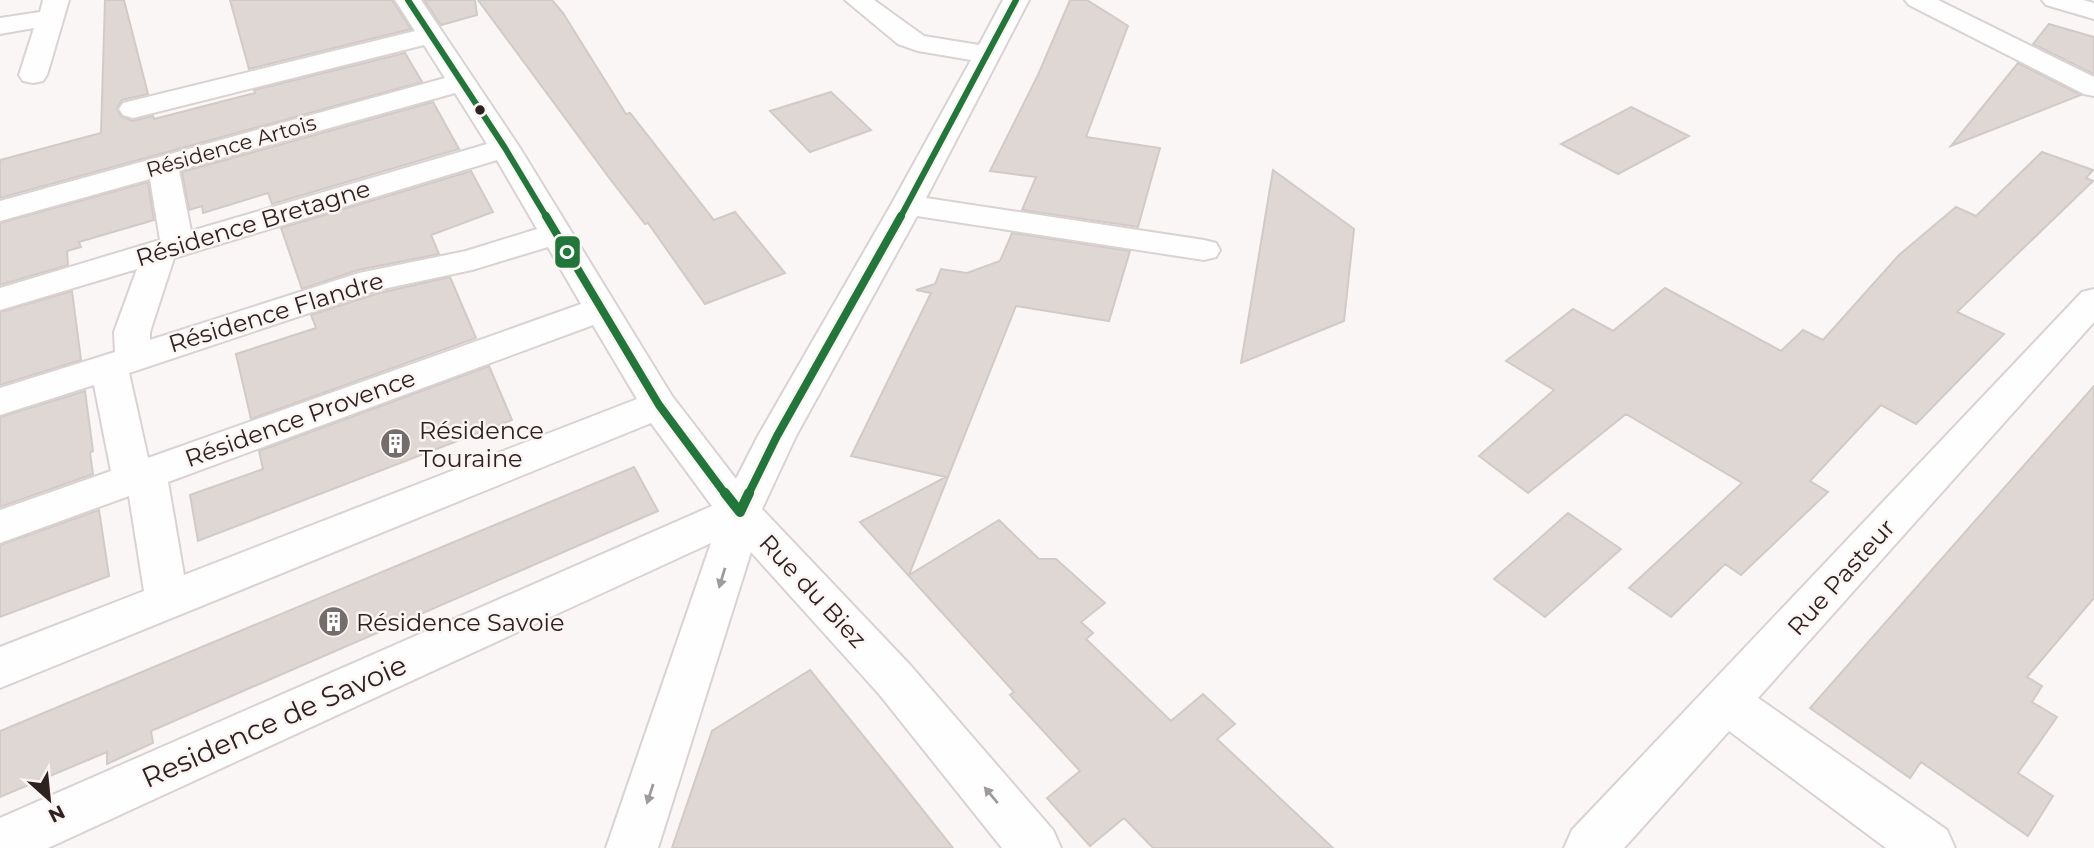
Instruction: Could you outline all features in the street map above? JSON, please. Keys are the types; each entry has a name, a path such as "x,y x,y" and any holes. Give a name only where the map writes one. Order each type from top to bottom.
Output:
{"street":[{"name":"Rue du Biez","path":"408,0 505,148 600,310 693,454 740,512 895,680 1035,848"},
{"path":"858,0 907,38 918,43 986,54"},
{"path":"632,848 723,574 740,512 777,436 907,205 1016,0"},
{"path":"1918,0 2094,88"},
{"path":"2055,0 2094,11"},
{"path":"0,26 53,9"},
{"path":"33,75 53,9"},
{"path":"133,109 431,35"},
{"name":"Résidence Artois","path":"0,211 462,82"},
{"name":"Résidence Bretagne","path":"0,299 505,148"},
{"path":"163,165 168,249 121,361 139,476 167,601"},
{"path":"907,205 1204,250"},
{"name":"Résidence Flandre","path":"0,402 371,281 472,260 555,234"},
{"name":"Résidence Provence","path":"0,527 600,310"},
{"name":"Rue Pasteur","path":"1590,848 2089,312"},
{"path":"0,668 659,405"},
{"name":"Residence de Savoie","path":"0,844 740,512"},
{"path":"1727,702 1929,848"}],"building":[{"path":"105,0 124,0 148,94 122,100 117,108 121,116 132,121 153,116 154,119 255,93 254,90 405,53 422,82 0,198 0,160 101,133"},
{"path":"230,0 392,0 411,29 249,69"},
{"path":"424,0 475,0 477,15 441,25"},
{"path":"478,0 552,0 563,13 626,114 630,113 714,220 735,212 785,273 705,304 648,223 645,224 610,179"},
{"path":"1070,0 1087,0 1128,26 1086,137 1160,148 1138,227 1022,210 1036,177 990,171 1038,75"},
{"path":"2049,24 2094,37 2094,74 2033,44"},
{"path":"2018,63 2081,95 1951,146"},
{"path":"831,92 871,130 810,152 770,111"},
{"path":"433,102 459,149 272,204 268,193 203,213 202,206 189,210 182,172"},
{"path":"1631,107 1689,136 1618,174 1561,144"},
{"path":"2042,152 2093,170 2086,178 2093,181 1957,312 2004,334 1916,424 1881,405 1810,481 1828,492 1741,575 1725,564 1671,617 1629,588 1742,483 1626,414 1528,493 1479,456 1554,390 1506,361 1573,309 1613,331 1665,288 1781,351 1803,330 1823,340 1899,255 1956,207 1976,216"},
{"path":"1273,170 1354,229 1344,321 1241,363"},
{"path":"471,171 493,212 431,235 439,254 358,270 302,289 281,228"},
{"path":"148,182 154,220 79,242 81,247 67,251 68,265 0,285 0,223"},
{"path":"1012,233 1130,251 1109,321 1016,306 909,575 999,520 1039,559 1056,559 1105,603 1081,622 1093,633 1086,639 1171,721 1203,694 1235,724 1217,739 1333,848 1153,848 1124,818 1090,846 1047,798 1080,771 1010,695 1014,692 860,522 946,477 851,456 931,293 916,290 935,284 941,269 967,273 1000,261"},
{"path":"450,277 476,338 251,419 236,354 316,328 311,315 379,293"},
{"path":"72,291 81,360 0,385 0,312"},
{"name":"Résidence Touraine","path":"489,366 512,420 198,541 190,495 263,469 259,451"},
{"path":"2094,386 2094,598 2027,677 2042,686 2032,702 2057,717 2018,773 2053,796 2028,836 1921,762 1910,778 1810,708"},
{"path":"85,391 93,451 90,453 93,474 0,507 0,417"},
{"name":"Résidence Savoie","path":"634,467 658,511 151,731 153,743 107,764 107,752 0,797 0,731"},
{"path":"99,510 109,576 0,617 0,545"},
{"path":"1568,513 1621,549 1545,617 1494,579"},
{"path":"810,670 953,848 672,848 712,731"}],"transit line":[{"name":"O","path":"408,0 505,148 659,405 693,454 740,512 777,436 907,205 1016,0"}],"place":[{"name":"Résidence Touraine","path":"396,444"},
{"name":"Résidence Savoie","path":"333,622"}]}
